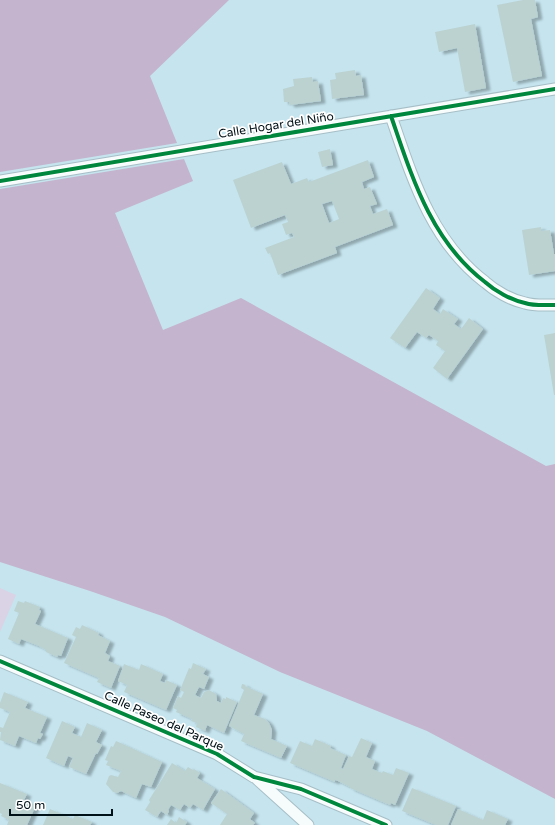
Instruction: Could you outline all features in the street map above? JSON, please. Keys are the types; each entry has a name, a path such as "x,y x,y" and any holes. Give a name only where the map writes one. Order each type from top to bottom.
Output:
{"street":[{"name":"Calle Hogar del Niño","path":"0,181 555,89"},
{"path":"391,116 421,198 436,227 454,253 469,271 496,291 525,304 555,305"},
{"name":"Calle Paseo del Parque","path":"0,662 217,754 254,777 301,789 386,825"},
{"path":"254,777 308,825"}],"shaded area":[{"path":"0,0 229,0 150,76 177,143 0,172"},
{"path":"184,159 193,181 115,213 163,330 241,298 546,466 555,464 555,799 427,731 280,672 165,617 0,562 0,189"},
{"path":"0,588 16,595 0,632"}],"building":[{"path":"523,0 535,0 538,17 531,19 542,76 513,82 497,5"},
{"path":"475,24 486,88 465,92 457,48 439,52 435,32"},
{"path":"355,70 356,76 361,75 364,95 332,99 330,80 336,79 335,73"},
{"path":"312,77 313,82 318,81 321,101 290,105 289,102 284,102 283,89 294,86 293,79"},
{"path":"330,149 333,165 322,167 318,152"},
{"path":"368,160 374,177 362,182 364,189 370,187 377,204 370,206 373,214 387,209 393,225 335,247 337,253 278,275 270,253 268,254 265,248 294,237 292,233 286,235 282,224 288,222 285,215 251,228 233,180 282,162 291,184 307,178 309,182","holes":["332,201 339,219 329,223 322,204"]},
{"path":"541,227 541,231 550,230 555,254 555,271 529,275 522,230"},
{"path":"426,288 440,298 433,309 440,314 443,309 458,319 454,324 461,329 469,318 483,329 447,379 433,368 445,351 436,345 438,341 429,335 426,338 417,332 405,348 390,338"},
{"path":"555,333 555,395 554,395 544,335"},
{"path":"18,601 24,603 25,601 40,607 39,610 41,611 35,624 68,638 61,656 58,655 57,657 46,652 46,650 39,646 21,639 19,644 8,639 19,613 14,611"},
{"path":"82,625 99,633 98,635 110,641 105,653 110,656 108,661 120,666 111,688 97,682 99,678 64,663 76,637 72,635 76,627 80,629"},
{"path":"193,663 206,669 203,674 209,677 204,689 199,687 195,695 201,698 204,692 209,690 216,694 217,701 221,703 223,698 226,699 226,697 237,702 224,733 207,725 205,731 196,727 197,723 191,721 192,719 176,712 177,710 173,708 178,696 181,698 184,692 180,690 189,668 191,669"},
{"path":"124,664 139,670 141,664 163,674 160,681 165,683 166,680 177,685 166,710 124,692 127,685 118,681"},
{"path":"242,684 263,694 254,715 265,719 269,723 272,730 271,739 287,746 281,758 241,741 244,734 229,726 244,690 241,688"},
{"path":"4,692 28,702 25,708 47,717 40,733 43,734 40,739 38,738 36,743 19,736 15,746 0,740 0,727 3,728 10,712 0,708 0,703"},
{"path":"62,721 75,727 72,733 81,737 87,723 102,730 96,742 102,745 97,754 96,753 86,774 69,767 73,758 68,756 64,766 46,758"},
{"path":"361,738 372,743 366,757 375,761 372,769 393,775 396,768 409,773 395,805 391,803 390,805 350,788 338,781 335,780 335,782 290,763 300,741 312,746 315,739 346,755 341,768 343,769 349,756 352,757"},
{"path":"116,741 162,762 151,787 142,784 136,798 121,791 117,793 113,792 106,784 109,776 111,775 118,777 121,771 106,765 108,761 105,760 111,746 113,747"},
{"path":"172,763 185,771 188,767 193,770 194,769 200,773 197,778 215,789 203,810 193,804 190,808 184,804 180,810 171,805 167,815 161,811 157,817 145,810 150,802 149,800"},
{"path":"0,783 27,794 24,800 36,805 27,825 7,825 9,820 1,816"},
{"path":"412,788 456,806 448,825 436,825 402,811"},
{"path":"221,789 254,813 250,819 255,823 253,825 220,825 227,814 211,803"},
{"path":"50,809 73,819 75,815 92,822 90,825 43,825"},
{"path":"458,809 483,820 487,810 508,819 505,825 451,825"},
{"path":"179,817 187,822 185,825 167,825 171,819 176,823"}],"cycle path":[{"path":"0,181 555,89"},
{"path":"391,116 407,162 426,206 437,228 466,266 498,292 520,302 532,305 555,305"},
{"path":"0,661 217,754 254,777 301,789 386,825"}]}
